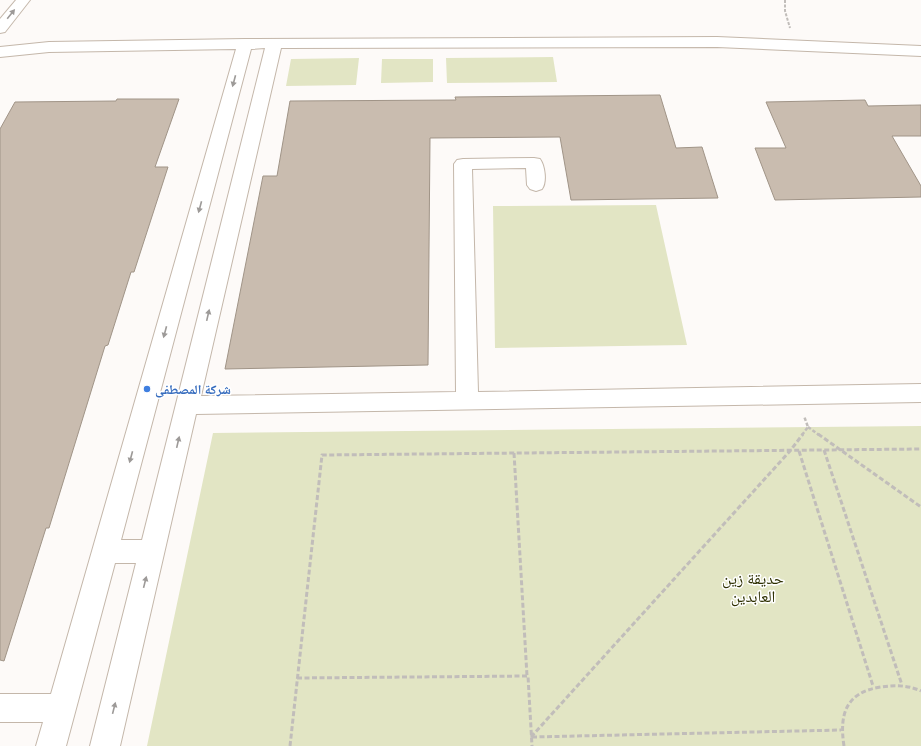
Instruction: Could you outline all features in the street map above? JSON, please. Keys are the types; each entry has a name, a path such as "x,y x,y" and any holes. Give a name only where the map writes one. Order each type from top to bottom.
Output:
{"street":[{"path":"0,29 22,0"},
{"path":"0,42 48,48"},
{"path":"0,52 48,48 245,44 717,42 921,51"},
{"path":"51,746 245,44"},
{"path":"105,746 274,44"},
{"path":"467,400 463,164 534,163 536,185"},
{"path":"187,405 921,393"},
{"path":"104,552 152,551"},
{"path":"0,708 61,708"}],"path":[{"path":"785,0 785,11 796,46"},
{"path":"797,395 808,428 921,507"},
{"path":"531,737 790,451 808,428"},
{"path":"824,450 902,685"},
{"path":"290,746 322,455 921,450"},
{"path":"799,451 873,686"},
{"path":"514,453 532,746"},
{"path":"297,678 528,676 528,682"},
{"path":"844,746 841,730 843,715 849,702 859,692 873,686 902,685 921,692"},
{"path":"531,737 841,730"}],"green space":[{"path":"553,57 557,82 447,83 446,58"},
{"path":"359,58 356,85 286,86 291,59"},
{"path":"382,59 433,59 433,82 381,83"},
{"path":"656,205 687,345 495,348 493,206"},
{"name":"حديقة زين العابدين","path":"921,426 921,746 147,746 213,433"}],"building":[{"path":"660,95 676,148 702,147 718,198 571,200 560,137 430,138 428,365 225,369 263,176 277,176 290,101 456,100 455,97"},
{"path":"117,99 179,99 155,167 168,167 134,272 131,272 108,345 105,346 49,528 46,528 4,661 0,660 0,129 15,102 116,101"},
{"path":"865,100 868,106 921,105 921,136 892,136 921,186 921,197 775,200 755,148 786,148 766,102"}],"place":[{"name":"شركة المصطفى","path":"147,389"}]}
